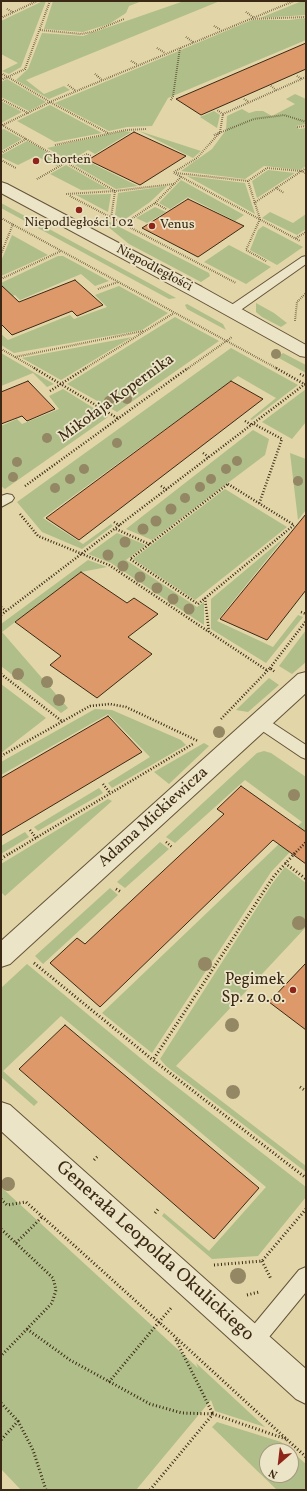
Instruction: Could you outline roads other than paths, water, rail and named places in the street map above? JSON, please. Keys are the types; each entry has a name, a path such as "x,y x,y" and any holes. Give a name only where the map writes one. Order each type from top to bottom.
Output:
{"street":[{"name":"Niepodległości","path":"1,188 306,352"},
{"name":"Adama Mickiewicza","path":"1,956 306,680"},
{"name":"Generała Leopolda Okulickiego","path":"1,1114 306,1389"}],"lane":[{"path":"231,311 306,259"},
{"path":"260,722 306,753"},
{"path":"253,1341 306,1277"}],"place":[{"name":"Chorten","path":"36,161"},
{"name":"Niepodległości I 02","path":"79,210"},
{"name":"Venus","path":"152,226"},
{"name":"Pegimek Sp. z o. o.","path":"293,990"}]}
